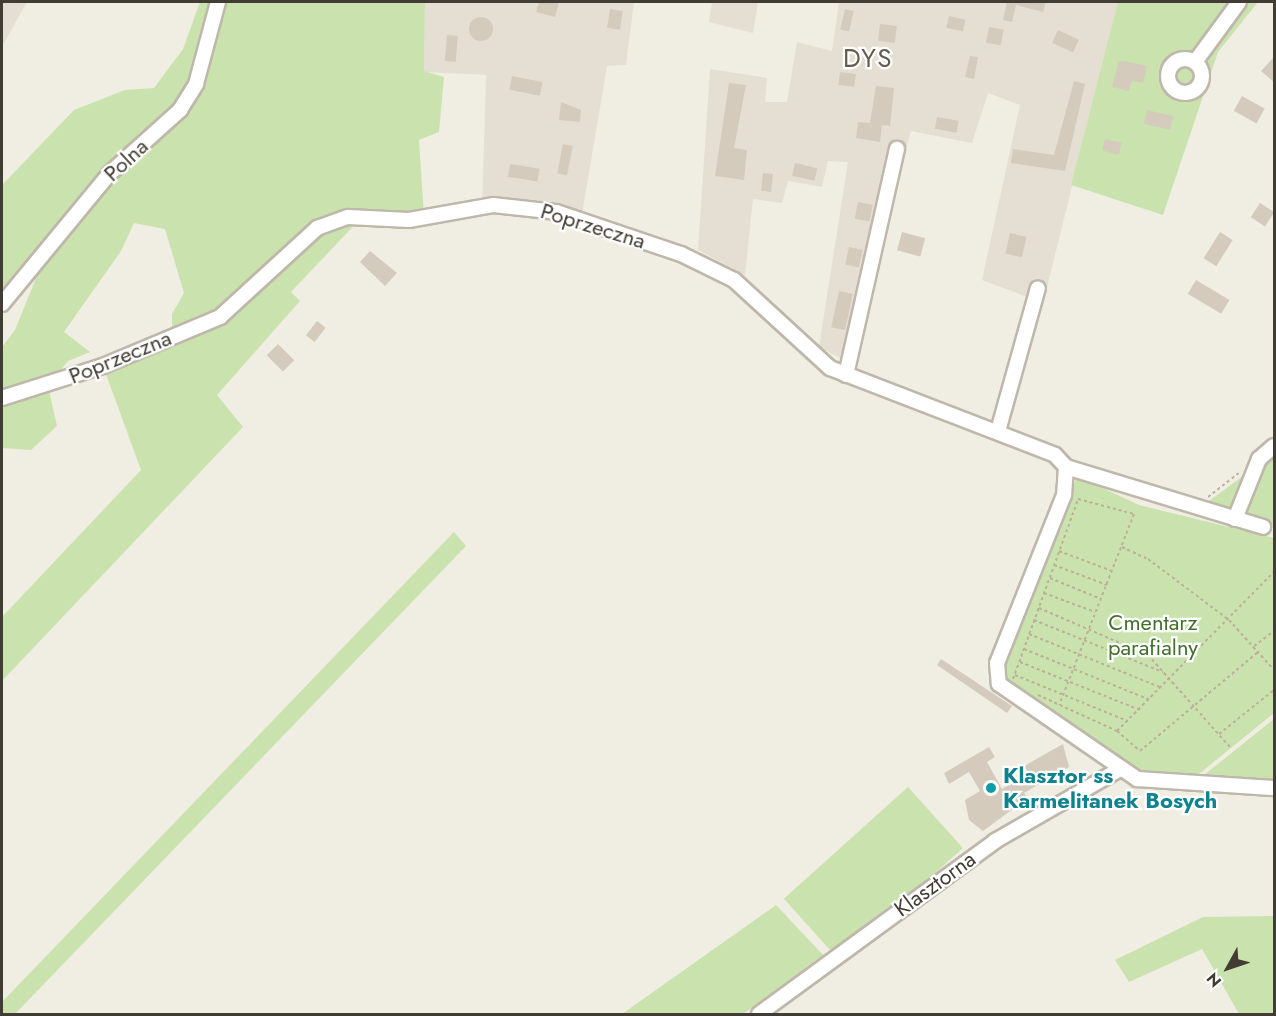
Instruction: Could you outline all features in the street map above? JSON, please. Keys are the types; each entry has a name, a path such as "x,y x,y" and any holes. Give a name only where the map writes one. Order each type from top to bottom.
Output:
{"street":[{"name":"Polna","path":"2,304 109,174 180,111 196,84 218,2"},
{"path":"1195,62 1239,2"},
{"path":"846,375 897,149"},
{"name":"Poprzeczna","path":"2,398 103,366 220,316 317,228 348,217 409,220 493,205 556,212 681,254 756,295 810,352 846,375 998,431 1055,455 1066,467 1263,527"},
{"path":"998,431 1038,288"},
{"path":"1235,519 1258,459 1275,446"},
{"path":"1066,467 1064,495 996,673 1005,691 1120,769 1143,781 1275,788"},
{"name":"Klasztorna","path":"759,1014 996,841 1120,769"}],"path":[{"path":"1195,508 1258,459"},
{"path":"1021,687 1012,683 1078,500 1134,514 1059,705"},
{"path":"1121,547 1148,559 1229,620 1275,670"},
{"path":"1059,550 1112,571"},
{"path":"1054,565 1107,585"},
{"path":"1117,731 1275,572"},
{"path":"1050,578 1101,599"},
{"path":"1044,592 1096,613"},
{"path":"1039,608 1090,628 1148,655 1231,748"},
{"path":"1034,620 1086,639 1163,672"},
{"path":"1254,646 1275,631"},
{"path":"1029,634 1162,688"},
{"path":"1024,649 1150,700"},
{"path":"1031,692 1117,731 1140,751 1258,651"},
{"path":"1020,662 1140,710"},
{"path":"1015,675 1128,721"},
{"path":"1219,734 1275,690"}],"shaded area":[{"path":"2,2 27,2 3,45 2,44"},
{"path":"425,2 634,2 626,65 607,66 580,226 482,211 486,75 424,72"},
{"path":"712,2 758,2 753,33 709,22"},
{"path":"839,2 1118,2 1043,303 982,280 1020,105 988,93 972,143 911,131 846,361 819,347 848,162 828,161 822,187 788,181 782,203 753,199 745,275 698,250 710,69 767,78 765,102 787,102 797,42 832,51"}],"green space":[{"path":"200,2 425,2 424,71 444,77 439,132 419,140 424,216 362,217 291,292 300,301 217,395 243,427 2,681 2,617 141,470 103,366 172,336 172,314 184,293 165,229 134,223 121,251 64,332 90,352 68,361 48,386 57,426 31,450 2,448 2,347 15,330 49,246 2,304 2,185 74,110 125,90 154,88 183,49"},
{"path":"1118,2 1258,2 1218,52 1163,215 1071,185"},
{"path":"1274,453 1274,529 1205,504"},
{"name":"Cmentarz parafialny","path":"1077,476 1139,505 1274,538 1274,713 1194,778 1145,776 1003,680 1000,673"},
{"path":"454,532 466,546 15,1014 2,1014 2,1002"},
{"path":"1274,719 1274,783 1199,779"},
{"path":"908,787 963,848 839,960 784,899"},
{"path":"776,905 823,955 743,1014 622,1014"},
{"path":"1274,916 1274,1014 1239,1014 1202,949 1129,982 1115,960 1203,917"}],"building":[{"path":"539,2 559,2 555,17 536,12"},
{"path":"1007,2 1046,2 1043,12 1016,5 1012,22 1003,20"},
{"path":"610,9 623,11 620,30 607,28"},
{"path":"845,9 854,11 849,31 840,29"},
{"path":"949,16 966,20 963,32 946,28"},
{"path":"481,17 490,20 493,29 490,38 481,41 472,38 469,29 472,20"},
{"path":"880,24 897,26 895,43 878,41"},
{"path":"989,27 1004,30 1001,46 986,43"},
{"path":"1058,30 1079,40 1073,52 1052,43"},
{"path":"447,35 458,36 456,62 445,61"},
{"path":"970,56 978,57 974,79 965,77"},
{"path":"1275,56 1275,83 1261,71"},
{"path":"1124,61 1147,66 1143,83 1132,81 1129,91 1112,87 1118,62"},
{"path":"840,72 856,74 854,87 838,85"},
{"path":"512,76 542,82 540,96 509,90"},
{"path":"1074,81 1085,84 1065,171 1011,163 1013,149 1054,155"},
{"path":"729,83 746,85 734,148 747,150 744,180 715,176"},
{"path":"876,86 894,88 890,126 882,125 880,142 856,138 858,122 870,123"},
{"path":"1242,96 1265,109 1256,123 1234,111"},
{"path":"561,102 581,110 580,122 559,120"},
{"path":"1147,110 1173,116 1170,130 1144,124"},
{"path":"937,117 959,121 957,133 935,129"},
{"path":"1105,139 1122,143 1119,155 1102,151"},
{"path":"563,144 573,146 567,175 557,173"},
{"path":"795,163 817,168 814,181 792,176"},
{"path":"510,164 540,169 538,182 508,177"},
{"path":"763,173 773,174 771,192 761,191"},
{"path":"858,202 873,205 869,222 855,219"},
{"path":"1260,203 1274,212 1265,227 1251,217"},
{"path":"902,232 925,238 920,257 897,250"},
{"path":"1220,232 1233,240 1216,266 1204,258"},
{"path":"1010,233 1027,237 1022,257 1005,253"},
{"path":"849,247 863,250 859,268 845,265"},
{"path":"370,251 397,273 385,286 360,262"},
{"path":"1196,280 1229,300 1221,314 1188,294"},
{"path":"839,291 853,294 845,330 831,327"},
{"path":"317,321 326,328 315,342 306,335"},
{"path":"278,344 294,360 283,372 267,355"},
{"path":"941,659 1012,706 1007,713 937,665"},
{"name":"Klasztor ss Karmelitanek Bosych","path":"1063,744 1069,767 1024,793 1028,798 983,831 969,820 965,800 980,791 969,772 949,784 944,773 989,747 995,757 987,762 1002,789 1029,773 1024,766"}],"place":[{"name":"Klasztor ss Karmelitanek Bosych","path":"991,788"}],"district":[{"name":"DYS","path":"868,59"}]}
